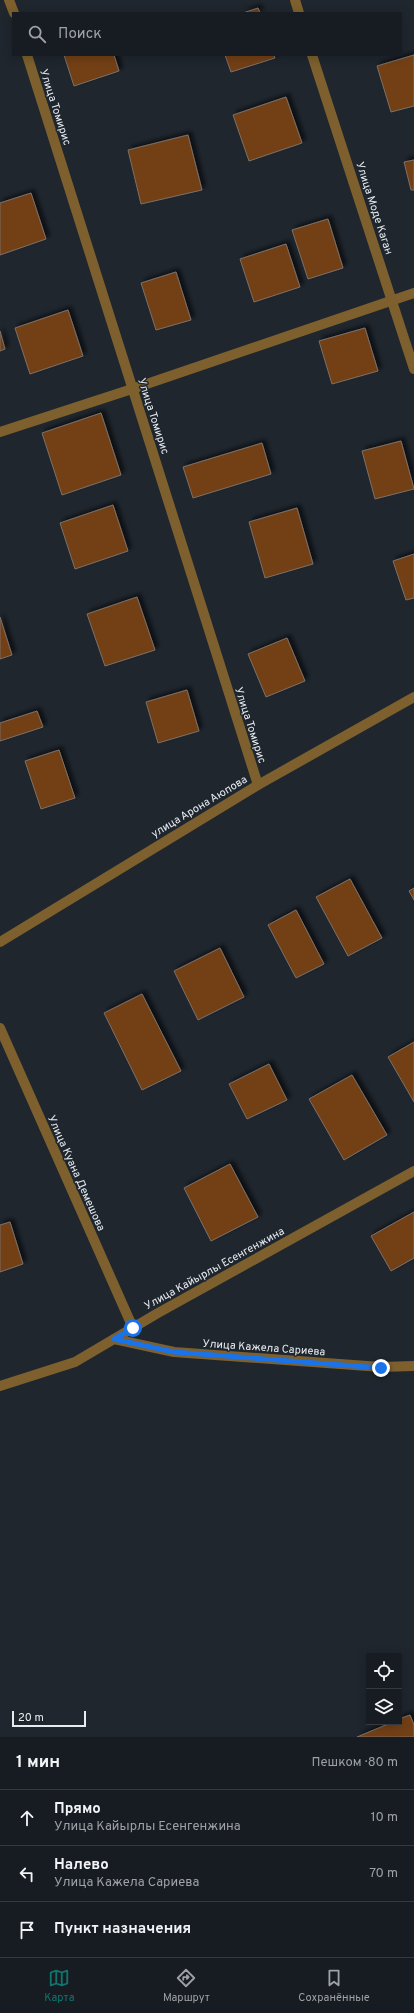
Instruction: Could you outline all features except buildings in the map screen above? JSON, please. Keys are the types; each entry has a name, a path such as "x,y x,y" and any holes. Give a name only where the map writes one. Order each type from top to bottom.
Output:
{"street":[{"path":"10,0 14,12"},
{"path":"294,0 299,12"},
{"name":"Улица Томирис","path":"27,56 258,785"},
{"name":"Улица Моде Каган","path":"312,56 414,369"},
{"path":"0,432 132,389 414,293"},
{"name":"улица Арона Аюпова","path":"0,942 258,785 414,697"},
{"name":"Улица Куана Демешова","path":"0,1028 133,1328"},
{"name":"Улица Кайырлы Есенгенжина","path":"0,1386 75,1362 414,1171"},
{"name":"Улица Кажела Сариева","path":"114,1339 174,1352 381,1368 414,1366"}],"route":[{"path":"133,1328 114,1339 174,1352 381,1368"}]}
